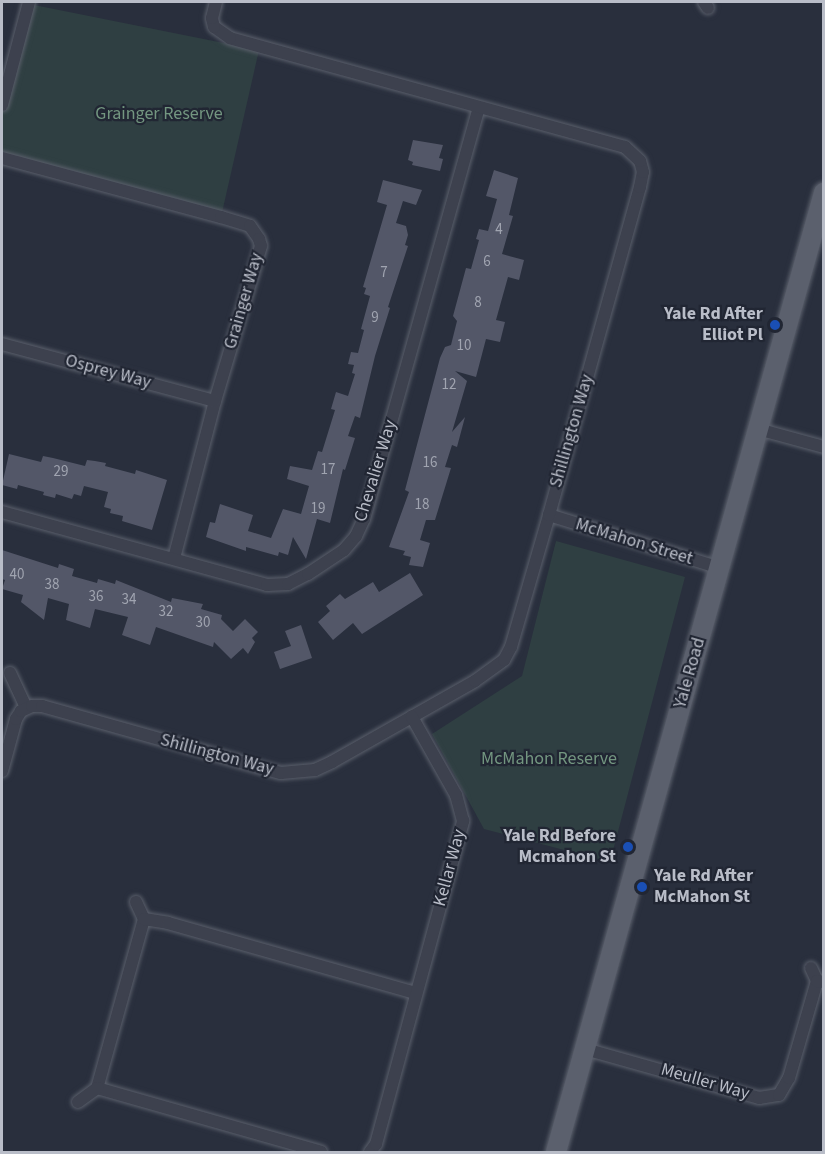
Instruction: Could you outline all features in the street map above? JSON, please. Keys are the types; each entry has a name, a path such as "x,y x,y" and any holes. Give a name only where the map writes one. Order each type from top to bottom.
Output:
{"main road":[{"name":"Yale Road","path":"556,1152 824,193"}],"street":[{"path":"2,105 29,2"},
{"name":"Shillington Way","path":"26,708 42,706 213,756 281,773 297,773 315,770 332,762 475,681 504,660 511,647 549,515 643,172 640,161 625,147 230,38 214,27 212,18 216,2"},
{"name":"Chevalier Way","path":"2,512 267,585 288,584 328,563 344,550 356,536 364,519 479,108"},
{"name":"Grainger Way","path":"2,158 221,217 250,226 255,231 261,246 215,401 174,558"},
{"name":"Osprey Way","path":"2,344 215,401"},
{"path":"758,429 824,447"},
{"name":"McMahon Street","path":"549,515 720,568"},
{"path":"2,771 16,719 26,708 10,673"},
{"name":"Kellar Way","path":"370,1152 376,1144 463,821 456,795 412,717"},
{"path":"78,1102 96,1088 144,919 136,902"},
{"path":"144,919 168,923 415,993"},
{"name":"Meuller Way","path":"585,1049 759,1098 779,1095 789,1078 820,982 811,968"},
{"path":"96,1088 299,1150 321,1152"}],"green space":[{"name":"Grainger Reserve","path":"29,4 259,50 221,217 2,158 2,105"},
{"name":"McMahon Reserve","path":"556,541 685,577 610,862 484,829 432,734 522,676"}],"building":[{"path":"413,140 443,145 439,158 443,159 440,171 412,165 413,162 408,160"},
{"path":"494,170 518,178 509,215 513,216 502,254 524,260 519,280 508,277 496,320 505,322 500,342 486,339 476,377 455,371 467,381 452,432 465,417 457,447 452,445 445,467 451,468 435,520 426,520 420,540 430,543 423,567 409,565 411,557 403,555 405,551 389,547 409,492 405,490 440,358 445,347 451,345 457,321 453,316 466,268 471,269 479,240 476,239 479,229 488,231 497,199 486,196"},
{"path":"383,180 422,190 416,205 403,201 396,223 406,226 408,235 405,245 408,246 388,307 390,308 375,356 360,418 355,416 348,436 355,438 345,470 343,469 330,523 317,519 306,559 293,537 288,555 279,552 278,556 246,547 246,551 206,537 210,522 215,523 220,504 253,515 248,531 271,538 283,509 301,514 309,486 287,479 290,466 312,470 318,451 322,452 335,410 331,409 336,392 348,396 355,374 352,373 354,365 348,364 351,352 358,353 364,330 361,329 370,296 364,294 366,288 363,287 387,205 377,202"},
{"path":"9,454 41,462 43,456 85,466 87,460 95,461 135,474 136,470 167,480 152,530 122,521 123,516 110,513 111,509 104,507 108,492 84,486 81,496 74,494 72,499 56,494 55,498 43,495 44,492 18,485 17,489 2,485"},
{"path":"2,550 58,568 59,564 74,569 72,576 97,583 98,579 115,584 116,580 171,602 172,598 203,604 201,609 222,615 221,619 233,631 245,619 258,632 252,638 255,642 248,654 243,648 231,659 214,642 213,647 156,627 150,645 122,635 128,617 95,609 90,628 66,620 69,604 48,598 44,620 21,602 23,595 2,589 5,580 2,579"},
{"path":"410,573 423,595 362,634 353,623 333,640 318,622 330,611 326,606 340,594 345,599 373,582 379,592"},
{"path":"301,625 312,658 280,669 274,652 291,646 285,631"}],"place":[{"name":"Yale Rd After Elliot Pl","path":"775,325"},
{"name":"Yale Rd Before Mcmahon St","path":"628,847"},
{"name":"Yale Rd After McMahon St","path":"642,887"}]}
